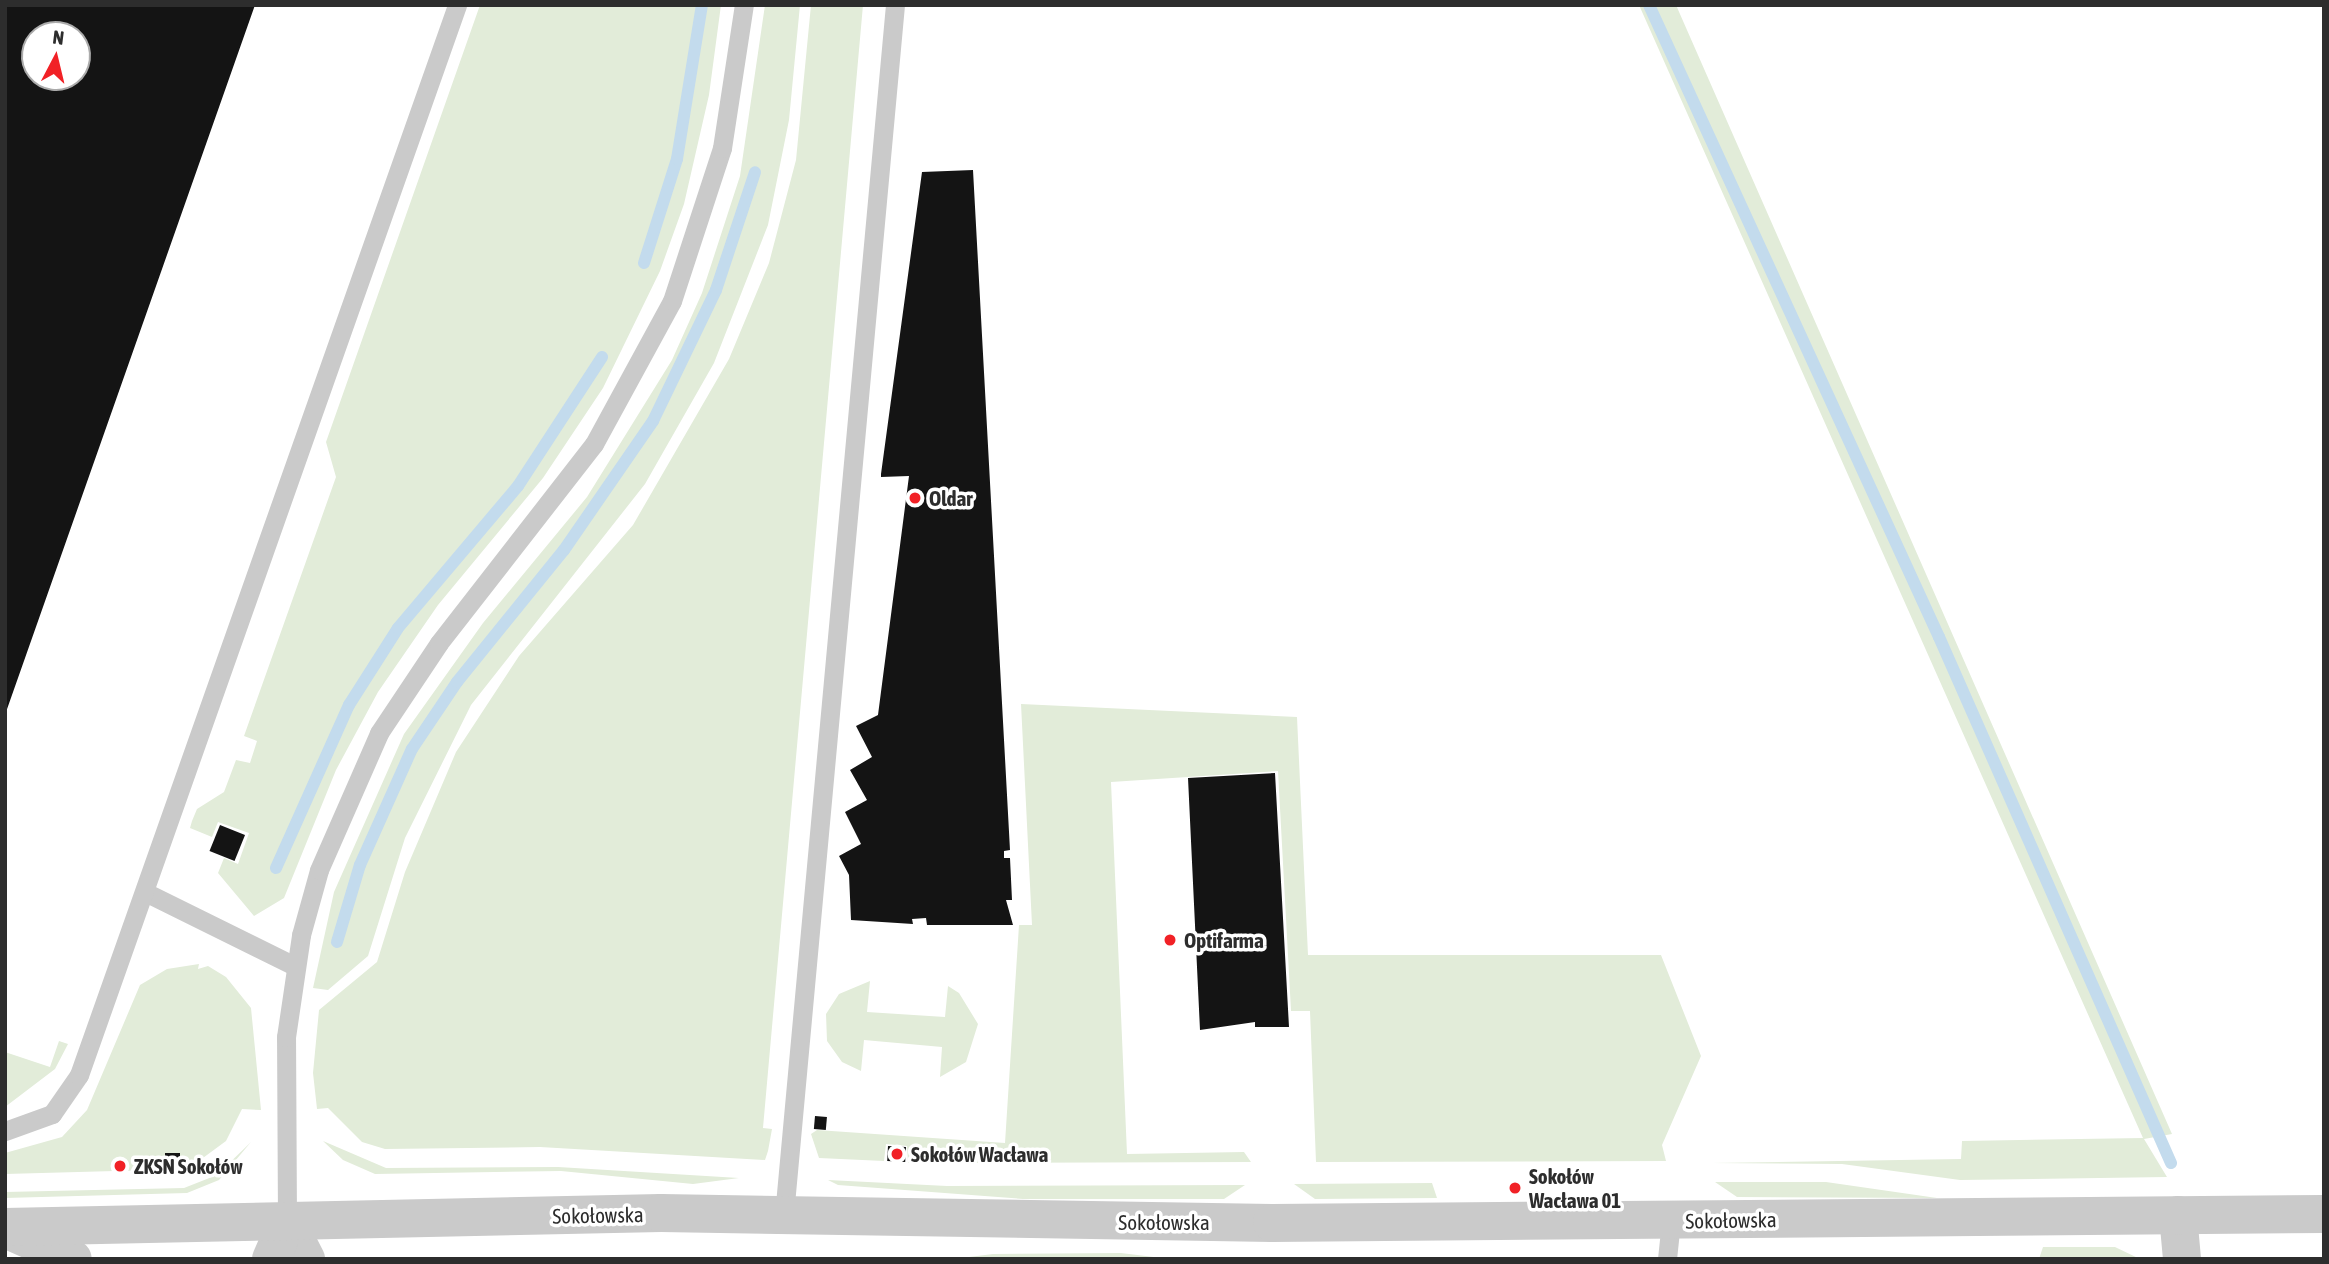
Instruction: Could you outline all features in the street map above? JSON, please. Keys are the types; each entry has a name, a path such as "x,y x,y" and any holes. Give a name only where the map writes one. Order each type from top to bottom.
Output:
{"street":[{"path":"2178,1214 2182,1259"},
{"name":"Sokołowska","path":"5,1228 783,1215 1054,1222 1671,1221 2324,1214"},
{"path":"271,1259 287,1222"},
{"path":"287,1222 306,1259"},
{"path":"5,1228 72,1259"}],"lane":[{"path":"5,1131 52,1114 74,1084 145,892 457,5"},
{"path":"287,1222 284,1076 295,966 319,870 379,733 439,643 578,467 672,301 722,148 744,5"},
{"path":"783,1215 895,5"},
{"path":"145,892 295,966"},
{"path":"1667,1259 1671,1221"}],"green space":[{"path":"480,5 721,5 709,95 684,204 660,271 603,388 543,478 438,605 378,692 336,770 284,898 254,916 218,873 224,858 238,864 249,833 218,822 212,837 190,828 197,809 224,792 236,760 250,763 257,741 244,736 336,477 326,442"},
{"path":"765,5 800,5 789,120 768,225 714,363 645,484 471,705 405,838 368,956 328,990 313,988 334,892 404,734 483,623 587,497 672,360 702,293 740,176"},
{"path":"811,5 863,5 763,1128 772,1129 765,1160 540,1147 385,1149 362,1142 328,1108 317,1109 313,1073 319,1010 377,962 405,872 456,752 519,656 633,525 729,359 769,263 796,160"},
{"path":"1639,5 1676,5 2172,1134 2144,1139 2167,1177 1960,1180 1842,1164 1712,1163 1961,1159 1962,1141 2143,1138"},
{"path":"1021,704 1297,717 1308,955 1661,955 1701,1056 1662,1145 1666,1161 1316,1162 1310,1011 1291,1011 1278,771 1111,782 1127,1154 1244,1152 1251,1162 908,1163 907,1146 886,1144 884,1161 819,1158 811,1134 817,1130 1005,1143 1019,925 1032,925"},
{"path":"199,964 198,969 208,966 226,977 251,1008 261,1110 242,1109 226,1141 192,1166 127,1171 125,1162 114,1163 115,1171 5,1174 5,1153 62,1137 87,1110 140,985 167,969"},
{"path":"870,981 867,1012 945,1017 948,986 959,993 978,1024 966,1062 940,1077 942,1047 864,1040 861,1071 842,1062 827,1041 826,1014 839,994"},
{"path":"59,1041 68,1044 55,1069 5,1107 5,1052 50,1067"},
{"path":"323,1141 386,1168 558,1167 739,1178 693,1184 561,1171 375,1174 343,1160"},
{"path":"251,1142 219,1180 187,1193 5,1198 5,1192 184,1188 217,1175"},
{"path":"828,1180 947,1186 1245,1185 1224,1199 1023,1199 838,1185"},
{"path":"1715,1182 1826,1182 1937,1198 1737,1197"},
{"path":"1432,1183 1437,1198 1315,1199 1294,1184"},
{"path":"2043,1247 2115,1247 2140,1259 2039,1259"},
{"path":"1121,1253 1170,1259 953,1259 993,1254"}],"building":[{"path":"5,5 255,5 6,712"},
{"path":"973,170 1010,850 1004,851 1004,858 1010,858 1012,900 1006,900 1013,925 927,925 926,918 912,919 913,924 851,920 849,875 839,856 861,844 845,812 867,800 850,770 872,757 856,726 878,715 909,476 881,477 881,474 922,172"},
{"path":"1275,773 1289,1027 1255,1027 1255,1022 1200,1030 1188,778"},
{"path":"220,825 245,835 235,861 210,851"},
{"path":"815,1116 827,1117 826,1130 814,1129"},
{"name":"Sokołów Wacława","path":"888,1146 906,1147 905,1162 887,1161"},
{"path":"165,1153 180,1153 180,1162 165,1162"}],"waterway":[{"path":"644,263 677,159 702,5"},
{"path":"1649,5 1939,637 2171,1163"},
{"path":"337,942 360,865 412,749 457,682 564,550 653,421 716,290 755,172"},
{"path":"276,868 349,705 398,628 518,486 602,357"}],"place":[{"name":"Oldar","path":"915,498"},
{"name":"Optifarma","path":"1170,940"},
{"name":"Sokołów Wacława","path":"897,1154"},
{"name":"ZKSN Sokołów","path":"120,1166"},
{"name":"Sokołów Wacława 01","path":"1515,1188"}]}
